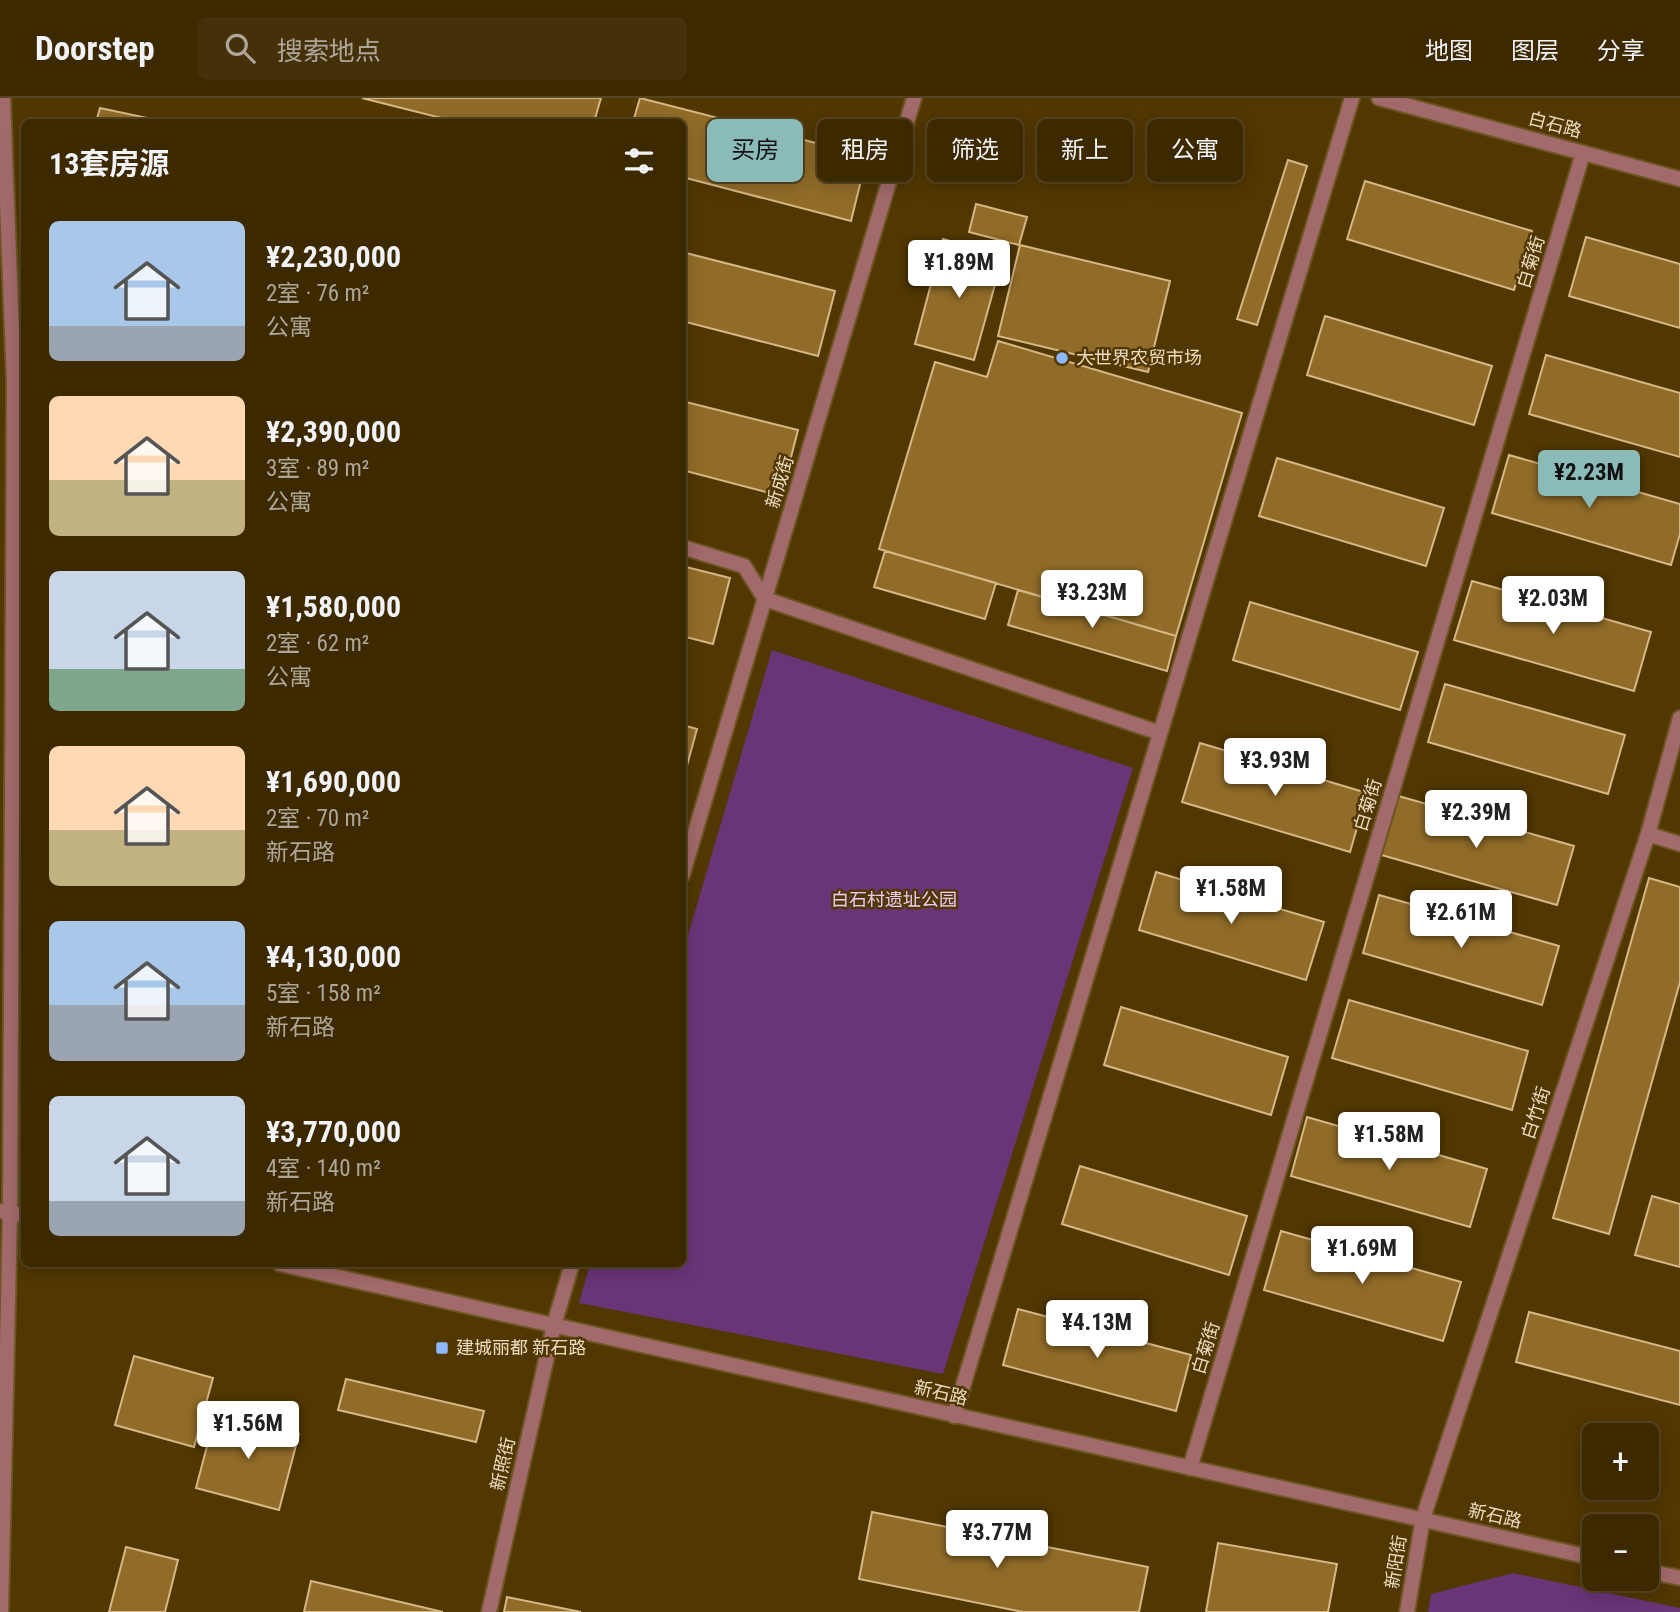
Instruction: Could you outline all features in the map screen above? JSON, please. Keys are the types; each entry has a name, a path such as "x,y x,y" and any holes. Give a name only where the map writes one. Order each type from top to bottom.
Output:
{"street":[{"path":"1,1612 12,1213 19,383 3,98"},
{"name":"新成街","path":"686,863 914,98"},
{"path":"954,1416 1352,98"},
{"name":"白石路","path":"1379,98 1680,179"},
{"name":"白菊街","path":"1190,1468 1583,153"},
{"path":"686,548 744,566 765,599 1160,733"},
{"name":"白竹街","path":"1423,1518 1648,834 1680,718"},
{"path":"1648,834 1680,844"},
{"name":"新石路","path":"293,1267 1582,1555"},
{"path":"554,1325 571,1267"},
{"name":"新照街","path":"489,1612 554,1325"},
{"name":"新阳街","path":"1407,1612 1423,1518"},
{"path":"1659,1574 1680,1578"}],"green space":[{"name":"白石村遗址公园","path":"772,650 1133,768 943,1374 579,1303 589,1267 686,1267 686,942"},
{"path":"1513,1573 1582,1587 1582,1591 1599,1591 1680,1608 1680,1612 1428,1612 1431,1594"}],"building":[{"path":"362,98 601,98 595,119 445,119"},
{"path":"640,98 722,119 707,119 707,182 803,182 803,140 817,143 817,182 861,182 851,221 686,178 686,119 634,119"},
{"path":"100,108 152,119 97,119"},
{"path":"1288,160 1307,166 1257,325 1237,319"},
{"path":"1365,181 1532,231 1514,290 1347,239"},
{"path":"976,204 1027,217 1019,245 969,232"},
{"path":"1586,237 1680,264 1680,328 1569,296"},
{"path":"943,239 1003,256 974,360 915,344"},
{"path":"1020,245 1170,281 1148,372 998,336"},
{"path":"686,253 835,291 818,356 686,322"},
{"path":"1325,316 1492,366 1474,425 1307,375"},
{"path":"998,341 1242,413 1176,636 879,549 935,362 987,377"},
{"path":"1546,355 1680,393 1680,457 1529,414"},
{"path":"686,402 798,430 781,496 686,471"},
{"path":"1509,455 1680,504 1680,534 1671,565 1492,513"},
{"path":"1277,458 1444,508 1426,566 1259,516"},
{"path":"885,551 996,583 985,619 874,587"},
{"path":"686,567 730,578 713,644 686,637"},
{"path":"1472,581 1651,632 1634,691 1454,640"},
{"path":"1018,590 1176,636 1167,671 1008,625"},
{"path":"1250,602 1418,652 1400,710 1233,660"},
{"path":"1445,684 1625,735 1608,794 1428,742"},
{"path":"686,726 697,729 686,769"},
{"path":"1200,743 1367,793 1350,852 1182,802"},
{"path":"1395,795 1574,846 1557,905 1378,854"},
{"path":"1156,872 1324,922 1306,980 1139,930"},
{"path":"1649,878 1680,887 1680,982 1609,1234 1553,1218"},
{"path":"1379,895 1559,946 1542,1005 1363,953"},
{"path":"1349,1000 1528,1051 1512,1110 1332,1058"},
{"path":"1121,1007 1288,1057 1271,1115 1104,1065"},
{"path":"1307,1117 1487,1169 1470,1227 1291,1176"},
{"path":"1080,1166 1247,1216 1229,1275 1062,1224"},
{"path":"1652,1196 1680,1204 1680,1267 1635,1255"},
{"path":"1281,1231 1461,1282 1443,1341 1264,1290"},
{"path":"1018,1309 1191,1355 1176,1411 1003,1365"},
{"path":"1529,1312 1680,1351 1680,1405 1516,1362"},
{"path":"134,1356 213,1378 194,1447 115,1425"},
{"path":"346,1379 484,1411 476,1442 338,1410"},
{"path":"216,1412 299,1434 279,1510 196,1488"},
{"path":"872,1512 1148,1567 1139,1612 1023,1612 859,1579"},
{"path":"1218,1543 1337,1564 1328,1612 1206,1612"},
{"path":"126,1547 178,1560 165,1612 109,1612"},
{"path":"311,1581 443,1612 304,1612"},
{"path":"507,1597 581,1612 504,1612"}],"place":[{"name":"大世界农贸市场","path":"1062,358"},
{"name":"建城丽都 新石路","path":"442,1348"}]}
